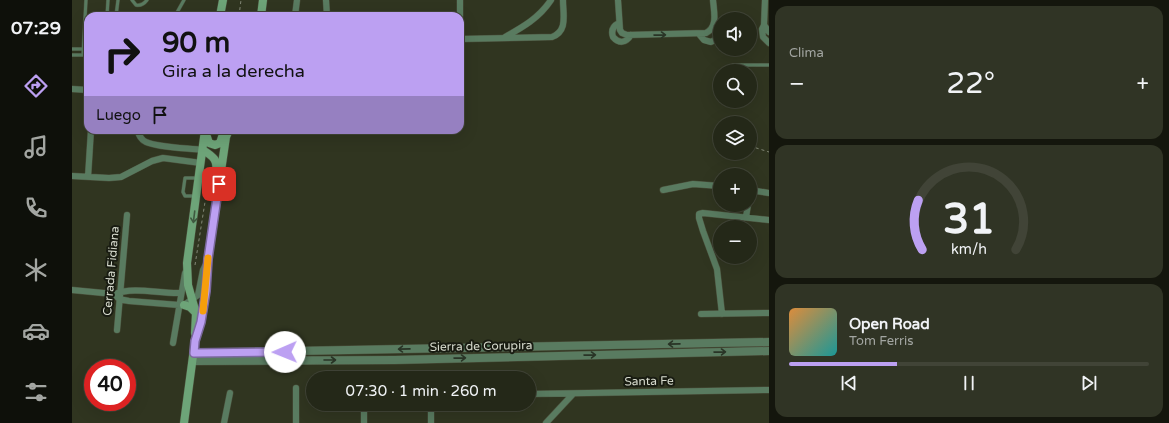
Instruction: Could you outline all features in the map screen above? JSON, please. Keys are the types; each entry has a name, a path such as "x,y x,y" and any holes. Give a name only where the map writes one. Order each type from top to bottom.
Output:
{"main road":[{"path":"221,12 223,0"},
{"path":"262,12 263,0"},
{"path":"184,423 195,341 196,312 187,281 187,263 205,134"},
{"path":"206,134 209,143 215,145 220,143 222,134"},
{"path":"195,341 201,322 206,291 208,259 227,134"},
{"path":"203,150 212,157 217,164 214,189 217,199"},
{"path":"182,305 190,307 196,312"}],"street":[{"path":"296,12 297,0"},
{"path":"326,0 326,12"},
{"path":"460,0 460,12"},
{"path":"503,38 525,26 534,19 546,8 551,0"},
{"path":"464,39 552,37 560,34 563,28 563,0"},
{"path":"618,0 620,30 622,33 627,35 699,34 710,32 713,28"},
{"path":"713,0 714,12"},
{"path":"765,0 764,25 762,29 763,37 769,43"},
{"path":"619,22 612,30 613,37 619,42 622,42 626,41 631,35"},
{"path":"764,25 769,32"},
{"path":"699,34 704,40 713,41"},
{"path":"72,89 84,90"},
{"path":"88,177 91,134"},
{"path":"139,134 147,142 165,146 203,150"},
{"path":"163,158 165,146"},
{"path":"72,176 109,178 121,176 152,161 163,158 201,163"},
{"path":"663,190 693,184 713,185"},
{"path":"757,191 769,192"},
{"path":"746,217 747,212"},
{"path":"722,314 717,269 698,218 700,214 703,213 769,220"},
{"name":"Cerrada Fidiana","path":"117,330 119,299 117,292 127,215"},
{"path":"119,299 182,305 197,297 200,292 203,270 208,259"},
{"path":"173,343 182,305 181,293 187,263"},
{"path":"72,290 117,292 151,291 166,294 181,293"},
{"path":"149,303 151,291"},
{"path":"701,314 769,313"},
{"name":"Sierra de Corupira","path":"193,357 769,342"},
{"name":"Sierra de Corupira","path":"193,357 395,360 769,351"},
{"path":"296,388 296,423"},
{"name":"Santa Fe","path":"536,394 769,390"},
{"path":"224,423 230,393"},
{"path":"546,423 573,394"},
{"path":"364,411 364,423"},
{"path":"431,411 431,423"}],"lane":[{"path":"85,12 86,0"},
{"path":"107,12 108,0"},
{"path":"116,12 118,0"},
{"path":"132,0 134,4 139,5 145,3 147,0"},
{"path":"177,12 184,0"},
{"path":"72,55 83,55 84,24"},
{"path":"72,49 82,49"},
{"path":"757,65 769,65"},
{"path":"196,196 183,195 184,180 189,177 199,178"}],"path":[{"path":"240,12 241,0"},
{"path":"757,148 769,152"}],"slow traffic":[{"path":"203,311 208,258"}],"route":[{"path":"219,184 208,259 206,291 201,322 195,341 194,353 285,352"}]}
